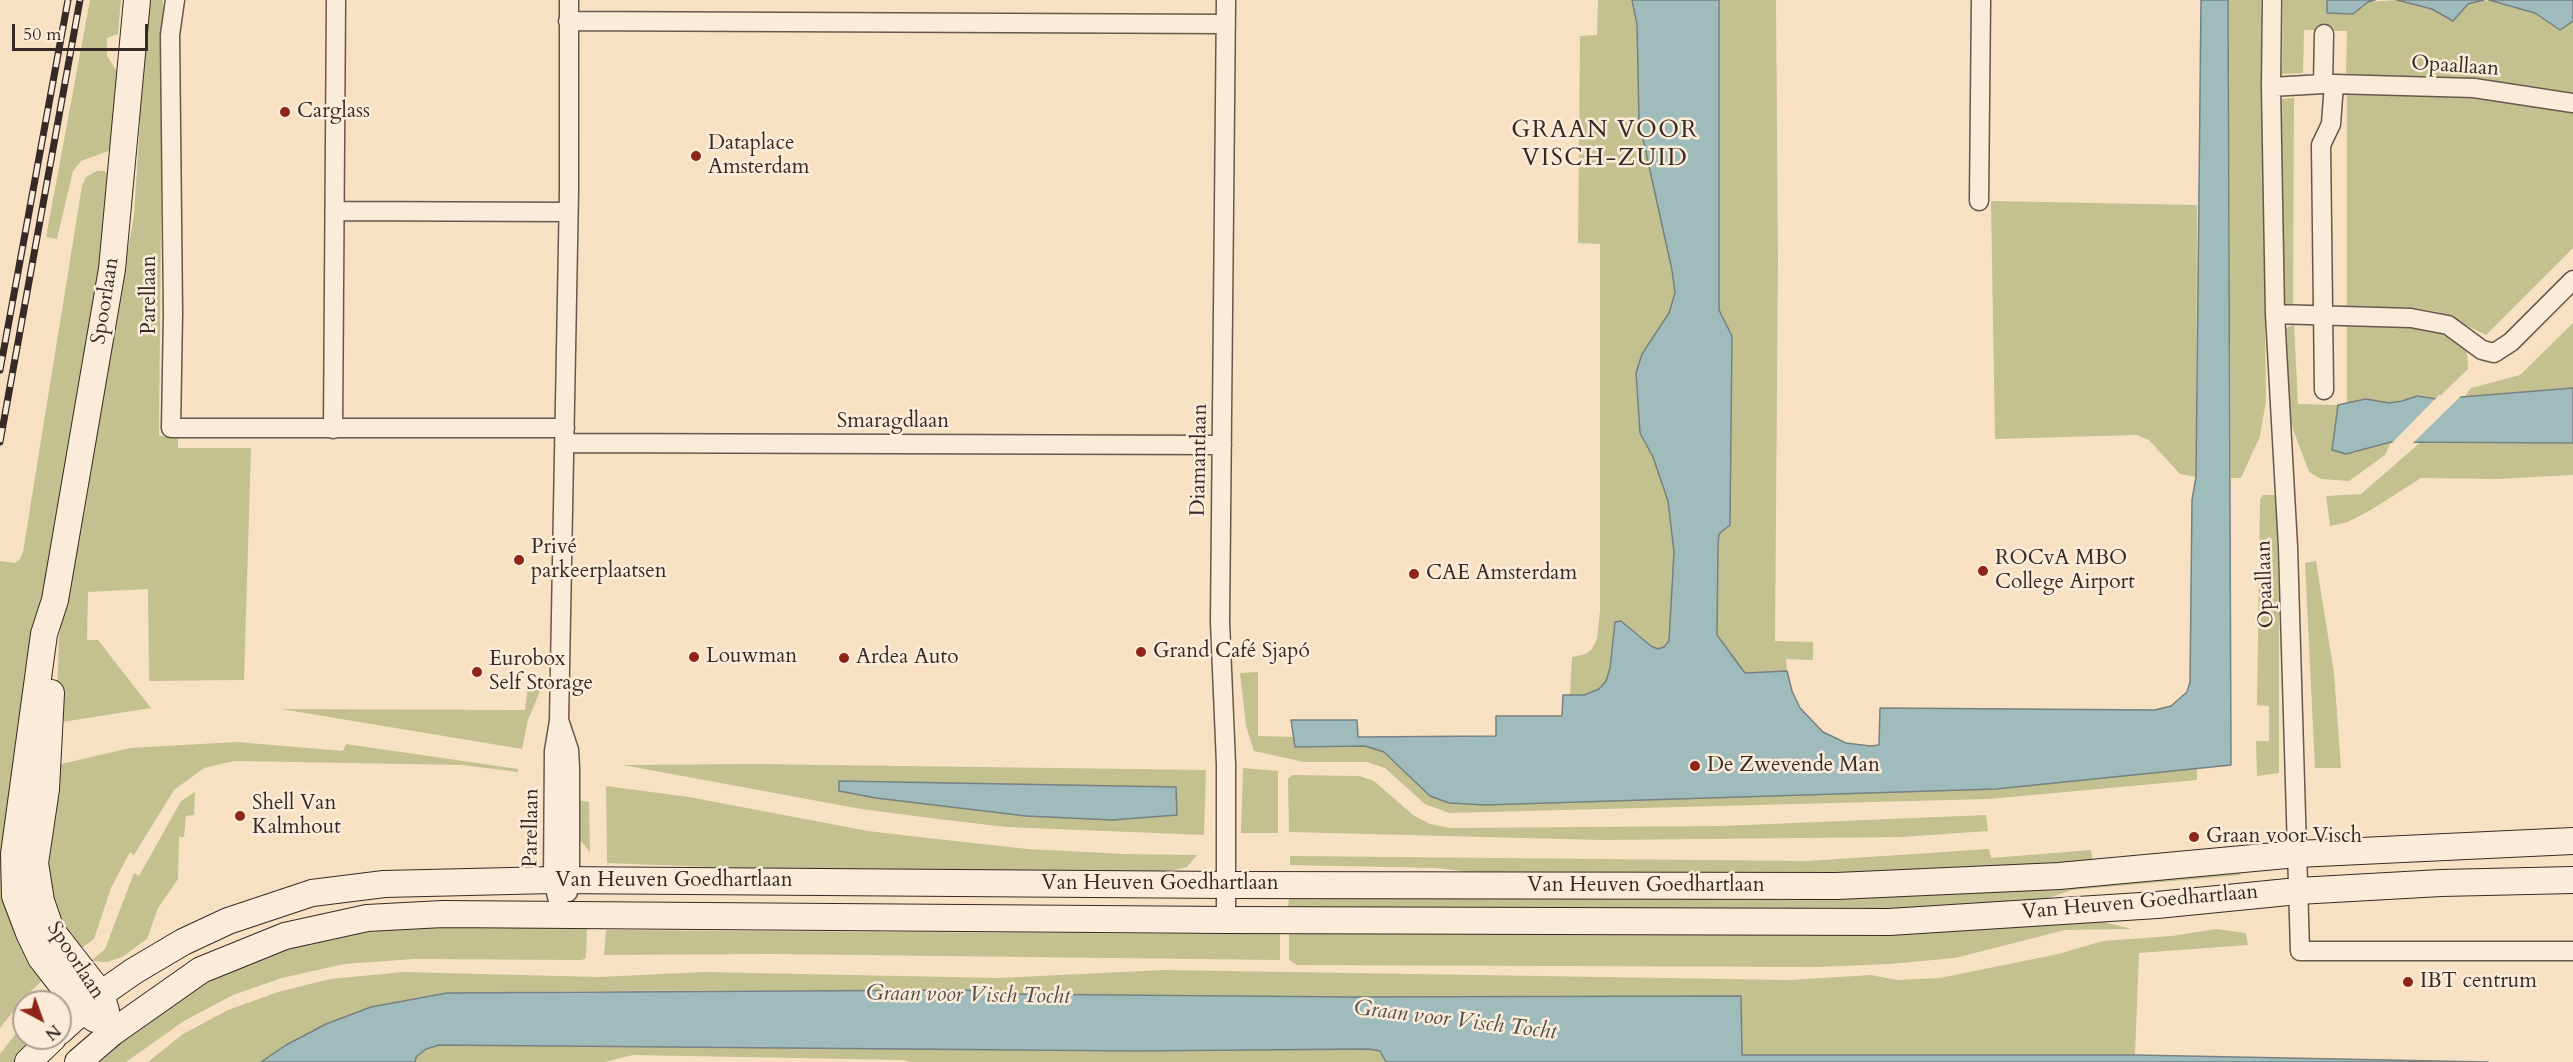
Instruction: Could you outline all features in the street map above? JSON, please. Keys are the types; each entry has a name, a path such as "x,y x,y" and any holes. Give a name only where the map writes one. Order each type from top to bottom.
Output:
{"main road":[{"name":"Spoorlaan","path":"113,1032 91,1002 41,958 15,896 14,854 34,792 44,634 55,600 112,269 137,0"},
{"name":"Van Heuven Goedhartlaan","path":"72,1020 91,1002 183,942 228,921 312,893 392,884 562,880 1227,885 1837,886 2059,876 2297,854 2573,841"},
{"name":"Van Heuven Goedhartlaan","path":"78,1062 113,1032 201,970 285,936 367,918 443,914 562,917 1889,922 2157,904 2298,891 2441,883 2573,880"},
{"path":"28,1062 40,1050"}],"street":[{"name":"Parellaan","path":"175,0 170,35 173,313 171,428 333,429 565,436"},
{"path":"333,429 336,0"},
{"name":"Parellaan","path":"562,917 562,880 570,759 559,721 562,463 565,436 569,0"},
{"name":"Diamantlaan","path":"1226,0 1220,621 1226,764 1226,920"},
{"path":"1979,201 1981,0"},
{"name":"Opaallaan","path":"2272,0 2271,87 2275,314 2288,547 2297,854"},
{"path":"568,21 1226,24"},
{"path":"2324,34 2331,124 2321,145 2324,390"},
{"name":"Opaallaan","path":"2271,87 2328,84 2474,88 2573,103"},
{"path":"335,212 568,212"},
{"path":"2275,314 2411,318 2448,325 2482,351 2494,353 2511,342 2573,280"},
{"name":"Smaragdlaan","path":"565,436 1222,445"},
{"path":"2297,854 2300,951 2573,951"}],"shaded area":[{"path":"90,0 121,0 118,34 107,38 107,56 117,72 118,145 111,150 81,161 73,171 57,239 46,237"},
{"path":"144,0 163,0 159,436 178,437 178,448 251,448 244,680 149,681 148,589 88,592 87,640 98,640 151,708 56,723 59,637 134,216"},
{"path":"1598,0 1632,0 1637,24 1639,121 1672,270 1675,293 1669,313 1642,354 1636,373 1640,433 1653,457 1668,501 1674,552 1669,641 1664,647 1658,649 1651,646 1632,629 1615,622 1610,668 1606,681 1599,689 1584,695 1570,695 1572,657 1586,654 1592,649 1597,639 1600,611 1600,244 1578,243 1580,36 1597,35"},
{"path":"1719,0 1776,0 1778,261 1775,641 1813,642 1813,660 1786,659 1787,671 1778,672 1745,673 1717,635 1719,534 1730,525 1732,336 1719,311"},
{"path":"2228,0 2261,0 2266,401 2260,436 2241,478 2231,478"},
{"path":"2283,0 2327,0 2328,13 2353,14 2368,2 2397,0 2432,9 2453,21 2468,4 2489,0 2535,13 2560,30 2573,21 2573,94 2494,81 2427,77 2365,80 2346,73 2347,31 2304,30 2303,73 2282,74"},
{"path":"2347,92 2447,95 2573,110 2573,248 2486,335 2439,312 2415,308 2347,306"},
{"path":"2294,98 2293,304 2281,304 2278,242 2281,99"},
{"path":"97,171 104,171 111,175 115,183 5,850 45,978 32,990 12,990 12,1013 0,1028 0,561 15,563 23,552 82,186 86,177"},
{"path":"1991,201 2197,205 2196,477 2180,474 2149,440 2136,435 1995,439"},
{"path":"2573,323 2573,388 2464,397 2471,388 2520,375"},
{"path":"2294,324 2298,404 2338,405 2332,450 2346,454 2391,442 2385,455 2349,481 2321,479 2309,472 2291,424 2281,331"},
{"path":"2347,325 2413,328 2445,334 2458,340 2467,350 2468,369 2437,399 2417,396 2389,403 2366,399 2347,403"},
{"path":"2422,441 2573,443 2573,475 2497,479 2421,478 2369,511 2348,522 2330,526 2326,496 2361,494"},
{"path":"2263,495 2276,497 2279,594 2279,773 2257,776 2256,741 2269,741 2269,706 2257,705 2260,499"},
{"path":"2316,561 2334,673 2341,768 2315,768 2305,563"},
{"path":"1258,672 1258,736 1294,737 1296,747 1365,746 1384,752 1430,796 1996,789 2197,767 2197,780 1989,799 1449,813 1425,804 1385,768 1367,762 1304,762 1254,751 1246,726 1240,673"},
{"path":"528,685 540,691 528,720 522,749 281,709 525,710"},
{"path":"237,742 343,751 346,744 518,769 518,772 462,765 234,761 204,768 174,790 134,855 130,852 111,888 94,939 75,953 44,886 57,765 130,748"},
{"path":"754,764 1206,770 1204,835 1006,827 938,819 861,809 623,765","holes":["839,781 1176,787 1112,820 1026,816 876,798 840,791"]},
{"path":"1243,768 1278,771 1278,833 1241,833"},
{"path":"1292,775 1359,776 1374,781 1413,815 1430,824 1450,828 1721,826 1986,815 1988,831 1902,837 1602,840 1289,832 1288,779"},
{"path":"606,786 689,797 868,831 919,837 1028,849 1197,855 1187,867 1160,873 760,869 607,863"},
{"path":"195,792 194,815 186,816 184,837 179,837 178,879 158,908 147,939 122,957 107,962 91,961 105,949 134,873 139,876 181,801"},
{"path":"577,800 589,802 590,852 579,839"},
{"path":"1989,849 1991,858 2091,850 2093,863 1906,877 1482,878 1461,871 1436,868 1290,865 1290,856 1808,861"},
{"path":"2237,869 2241,875 2072,890 2027,905 1883,913 1288,910 1289,895"},
{"path":"2091,919 2132,929 2065,930 1955,958 1817,967 1297,965 1289,960 1289,930"},
{"path":"447,925 587,927 586,958 582,960 414,959 344,964 282,978 233,995 184,1021 126,1062 91,1062 174,999 220,974 282,949 334,935"},
{"path":"1280,928 1280,960 772,954 604,955 606,930 1209,934"},
{"path":"2216,929 2246,933 2248,945 2139,953 2135,1055 1741,1055 1740,996 1351,997 1002,994 965,990 583,991 447,993 326,1024 286,1045 261,1062 148,1062 183,1034 228,1010 278,992 330,979 404,972 599,977 704,972 998,978 1164,970 1790,980 1871,975 1897,980 1940,978 2058,954 2103,941 2172,936"},
{"path":"12,1038 12,1050 28,1050 18,1062 0,1062 0,1054"},
{"path":"439,1045 1134,1051 1368,1049 1379,1051 1386,1062 912,1062 633,1055 605,1062 415,1062 416,1057 426,1049"}],"water":[{"path":"1632,0 1719,0 1719,310 1732,336 1730,525 1719,534 1717,635 1745,673 1787,671 1792,691 1800,708 1823,732 1846,743 1870,746 1879,745 1880,708 2155,710 2171,706 2187,692 2190,682 2192,500 2196,477 2201,0 2228,0 2231,765 1996,789 1485,805 1449,803 1430,796 1384,752 1365,746 1295,747 1291,720 1357,720 1358,737 1496,736 1496,716 1562,716 1563,695 1584,695 1599,689 1606,681 1610,668 1615,622 1621,621 1651,646 1658,649 1664,647 1669,641 1674,552 1668,501 1653,457 1640,433 1636,373 1642,354 1669,313 1675,293 1639,121 1637,24"},
{"path":"2327,0 2375,0 2368,2 2353,14 2327,13"},
{"path":"2397,0 2484,0 2468,4 2453,21 2432,9"},
{"path":"2489,0 2573,0 2573,21 2560,30 2535,13"},
{"path":"2573,388 2573,443 2391,442 2346,454 2332,450 2338,405 2366,399 2389,403 2417,396 2437,399"},
{"path":"839,781 1176,787 1177,815 1112,820 1026,816 876,798 839,791"},
{"name":"Graan voor Visch Tocht","path":"965,990 1002,994 1351,997 1741,996 1742,1055 2135,1055 2488,1062 1386,1062 1380,1051 1368,1049 1134,1051 439,1045 426,1049 416,1057 415,1062 261,1062 286,1045 326,1024 371,1007 447,993"}],"pier":[{"path":"2439,395 2462,395 2412,444 2390,445"}],"railway":[{"path":"0,370 68,0"},
{"path":"0,442 80,0"}],"place":[{"name":"Carglass","path":"285,112"},
{"name":"Dataplace Amsterdam","path":"696,156"},
{"name":"Privé parkeerplaatsen","path":"519,560"},
{"name":"ROCvA MBO College Airport","path":"1983,571"},
{"name":"CAE Amsterdam","path":"1414,574"},
{"name":"Grand Café Sjapó","path":"1141,652"},
{"name":"Louwman","path":"694,657"},
{"name":"Ardea Auto","path":"844,658"},
{"name":"Eurobox Self Storage","path":"477,672"},
{"name":"De Zwevende Man","path":"1695,766"},
{"name":"Shell Van Kalmhout","path":"240,816"},
{"name":"Graan voor Visch","path":"2194,837"},
{"name":"IBT centrum","path":"2408,982"}],"district":[{"name":"GRAAN VOOR VISCH-ZUID","path":"1605,145"}]}
